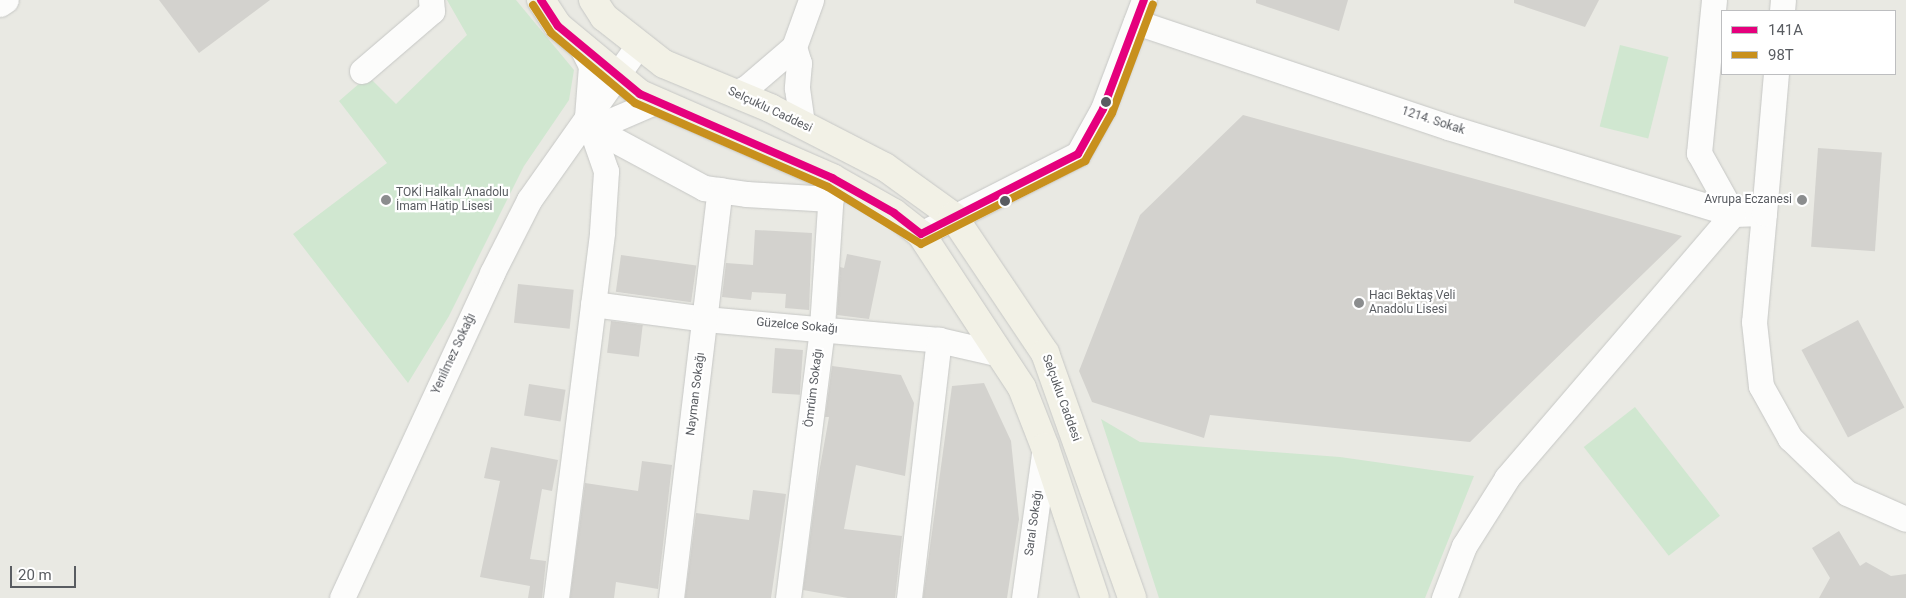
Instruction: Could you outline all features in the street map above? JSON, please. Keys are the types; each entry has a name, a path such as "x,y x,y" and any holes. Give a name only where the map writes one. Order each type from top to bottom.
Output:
{"main road":[{"path":"541,0 558,26 640,94 831,189 894,214 922,234 1022,388 1045,447 1095,598"},
{"name":"Selçuklu Caddesi","path":"593,0 604,17 664,64 802,124 885,167 954,216 1045,353 1132,598"}],"street":[{"path":"0,4 6,0"},
{"path":"362,71 432,11 431,0"},
{"path":"734,93 746,88 794,47 811,0"},
{"path":"1444,598 1464,546 1507,478 1733,214 1699,153 1714,0"},
{"path":"922,234 1078,154 1103,109 1140,11"},
{"name":"1214. Sokak","path":"1140,11 1448,127 1733,214 1764,213"},
{"path":"556,598 594,304 606,171 588,124 591,66 580,44"},
{"name":"Yenilmez Sokağı","path":"342,598 492,273 529,200 588,124 638,44"},
{"path":"794,47 799,63 797,88 802,124"},
{"path":"1776,75 1754,322 1761,386 1790,438 1847,493 1906,519"},
{"path":"588,124 608,122 657,101"},
{"path":"588,124 676,176 704,188 720,190 831,189"},
{"name":"Ömrüm Sokağı","path":"788,598 822,327 831,189"},
{"name":"Nayman Sokağı","path":"671,598 720,190"},
{"name":"Güzelce Sokağı","path":"594,304 705,319 822,327 939,340 1000,354"},
{"path":"909,598 939,340"},
{"name":"Saral Sokağı","path":"1024,598 1045,447"}],"green space":[{"path":"447,0 516,0 574,70 569,100 524,166 449,316 408,383 293,234 387,163 339,101 368,76 396,104 467,35"},
{"path":"1620,45 1669,57 1648,139 1600,127"},
{"path":"1635,407 1720,516 1669,556 1584,447"},
{"path":"1101,419 1140,442 1340,457 1474,476 1425,598 1159,598"}],"building":[{"path":"159,0 270,0 199,53"},
{"path":"1256,0 1348,0 1339,31 1256,3"},
{"path":"1514,0 1599,0 1585,27 1514,3"},
{"name":"Hacı Bektaş Veli Anadolu Lisesi","path":"1243,115 1682,236 1470,442 1210,415 1204,438 1092,402 1079,371 1140,215"},
{"path":"1818,148 1882,152 1875,251 1811,247"},
{"path":"755,230 812,233 809,310 785,308 786,294 752,292 751,300 722,297 726,263 753,265"},
{"path":"847,254 881,261 869,319 837,315 840,267 844,268"},
{"path":"621,255 696,266 691,302 616,292"},
{"path":"518,284 574,290 570,329 514,323"},
{"path":"1858,320 1904,407 1848,437 1801,350"},
{"path":"611,321 643,325 639,357 607,353"},
{"path":"775,348 803,350 800,395 772,393"},
{"path":"832,366 901,375 914,403 905,476 856,465 844,529 902,536 895,598 848,598 803,590 817,484 829,417 825,417"},
{"path":"984,383 1011,441 1019,519 1007,598 923,598 952,386"},
{"path":"529,384 566,390 561,421 524,416"},
{"path":"491,447 558,460 552,491 542,489 530,559 546,561 542,598 528,598 530,586 480,577 500,481 484,478"},
{"path":"642,461 672,465 658,589 616,582 614,598 570,598 585,483 638,491"},
{"path":"753,490 786,494 771,598 685,598 696,513 749,520"},
{"path":"1839,531 1860,566 1866,562 1891,576 1906,574 1906,598 1819,598 1830,578 1812,548"}],"transit line":[{"name":"141A","path":"541,0 558,26 640,94 832,178 894,213 921,234 1078,154 1103,109 1144,0"},
{"name":"98T","path":"533,5 551,33 635,103 828,187 921,244 1085,161 1112,113 1153,4"}],"place":[{"name":"TOKİ Halkalı Anadolu İmam Hatip Lisesi","path":"386,200"},
{"name":"Avrupa Eczanesi","path":"1802,200"},
{"name":"Hacı Bektaş Veli Anadolu Lisesi","path":"1359,303"}]}
